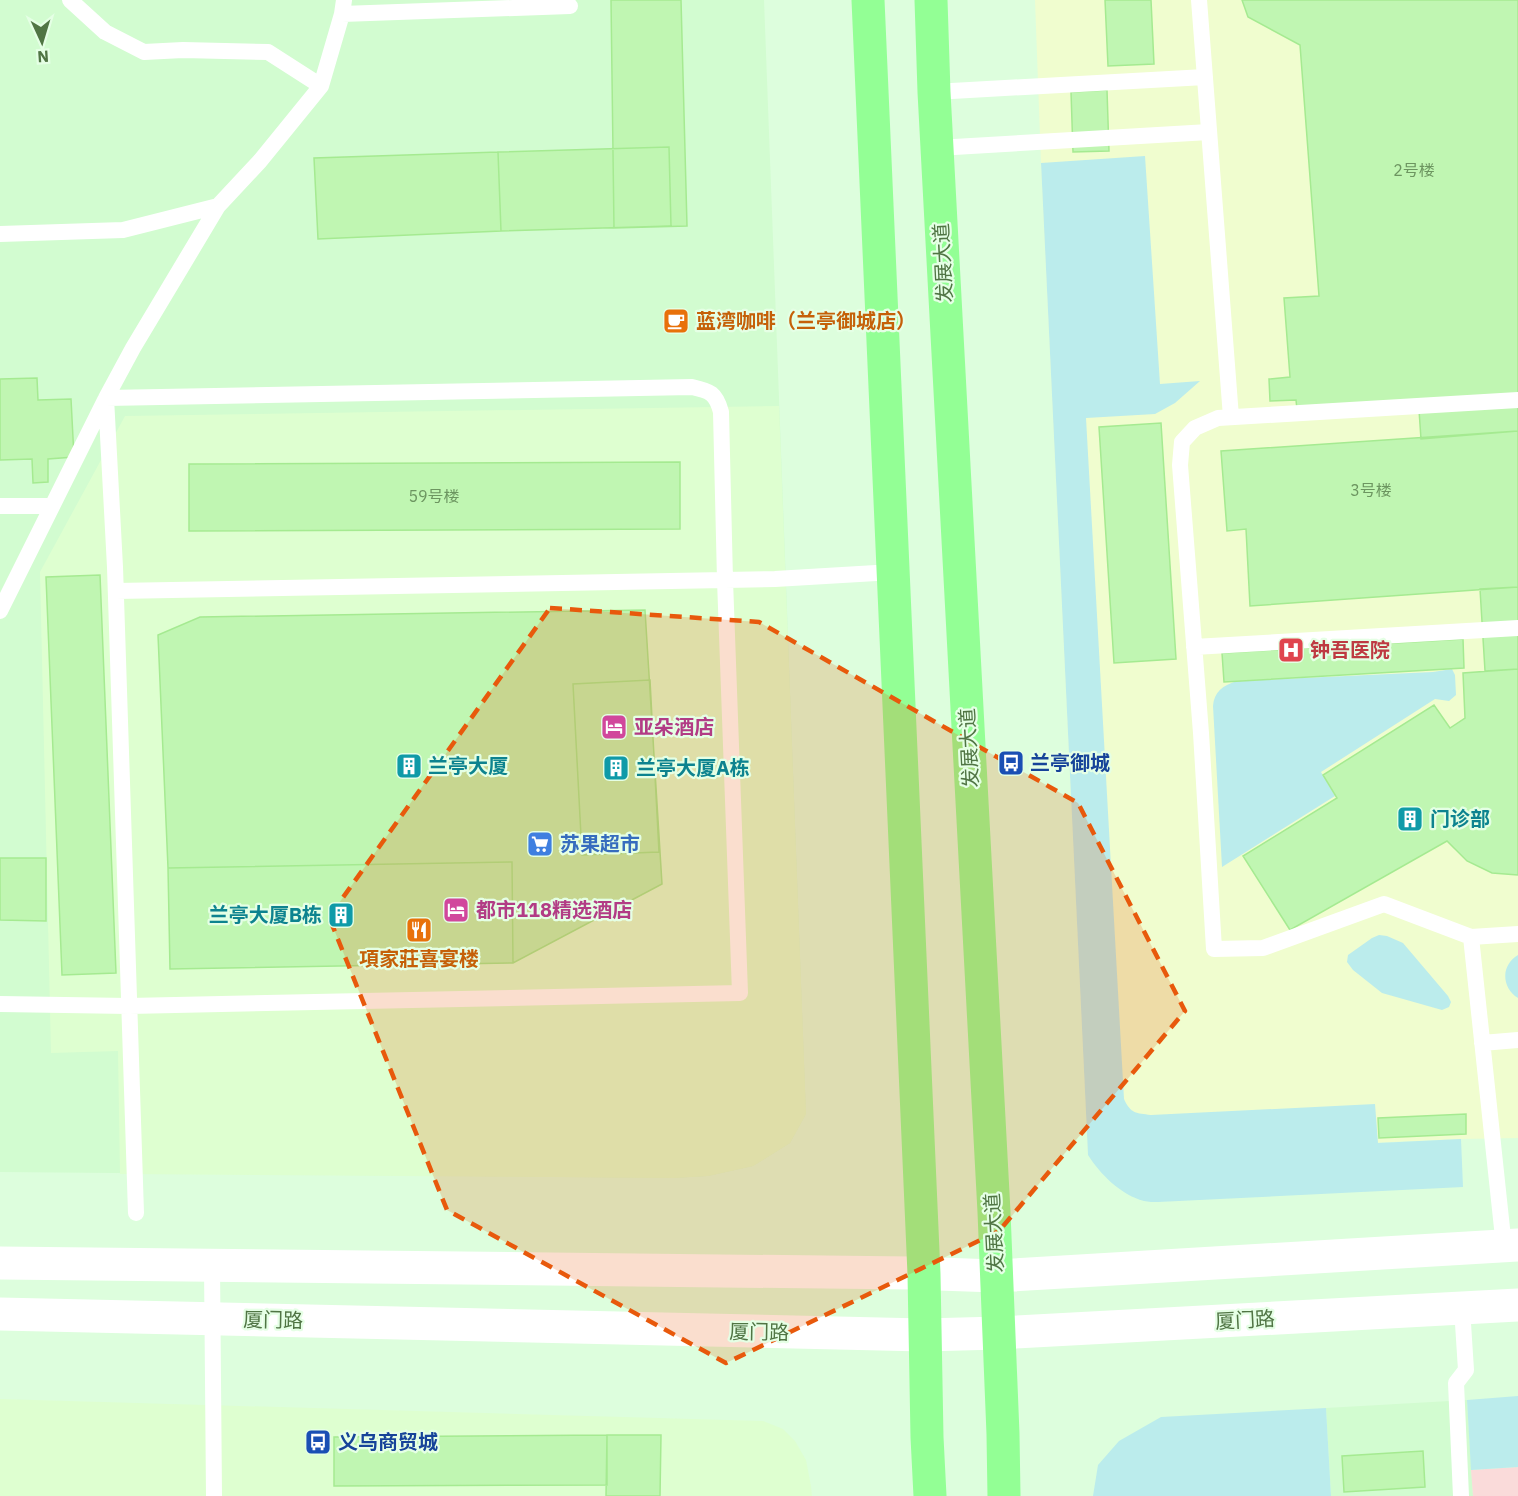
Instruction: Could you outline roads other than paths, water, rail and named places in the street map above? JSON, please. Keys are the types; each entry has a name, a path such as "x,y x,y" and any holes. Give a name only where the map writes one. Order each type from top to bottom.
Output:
{"main road":[{"path":"868,0 924,1274 930,1496"},
{"name":"发展大道","path":"931,0 999,1334 1004,1496"}],"street":[{"path":"0,1263 996,1276 1511,1246"},
{"name":"厦门路","path":"0,1314 924,1335 999,1334 1518,1305"}],"lane":[{"path":"70,0 105,32 144,52 183,50 268,52 321,86"},
{"path":"1199,0 1231,417"},
{"path":"0,611 106,398 133,348 218,206 260,161 321,86 343,7 570,6"},
{"path":"934,92 1205,77"},
{"path":"937,148 1209,132"},
{"path":"0,234 123,230 218,206"},
{"path":"0,1004 129,1006 740,993 721,412 718,401 709,391 692,387 106,398"},
{"path":"106,398 116,591 136,1213"},
{"path":"1518,400 1218,418 1195,428 1182,442 1180,465 1214,949 1263,948 1384,904 1471,937 1518,934"},
{"path":"0,506 52,506"},
{"path":"116,591 775,579 893,572"},
{"path":"1194,647 1518,628"},
{"path":"1471,937 1482,1043 1511,1246"},
{"path":"1482,1043 1518,1040"},
{"path":"212,1265 214,1496"},
{"path":"1461,1496 1456,1383 1466,1370 1462,1308"}],"place":[{"name":"蓝湾咖啡（兰亭御城店）","path":"676,321"},
{"name":"钟吾医院","path":"1291,650"},
{"name":"亚朵酒店","path":"614,727"},
{"name":"兰亭御城","path":"1011,763"},
{"name":"兰亭大厦","path":"409,766"},
{"name":"兰亭大厦A栋","path":"616,768"},
{"name":"门诊部","path":"1410,819"},
{"name":"苏果超市","path":"540,844"},
{"name":"都市118精选酒店","path":"456,910"},
{"name":"兰亭大厦B栋","path":"341,915"},
{"name":"項家莊喜宴楼","path":"419,930"},
{"name":"义乌商贸城","path":"318,1442"}]}
